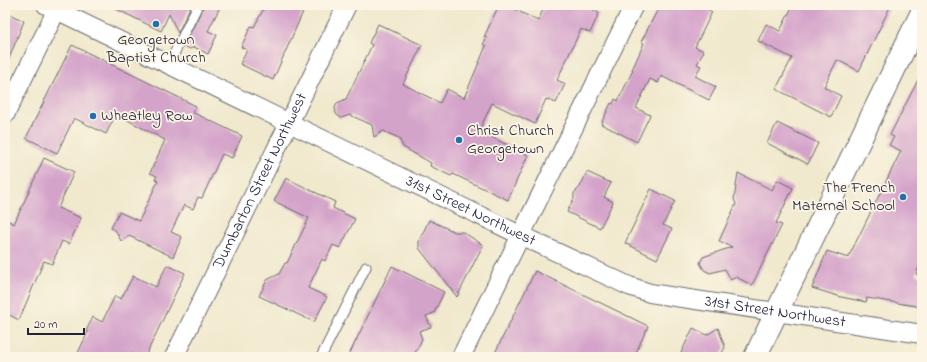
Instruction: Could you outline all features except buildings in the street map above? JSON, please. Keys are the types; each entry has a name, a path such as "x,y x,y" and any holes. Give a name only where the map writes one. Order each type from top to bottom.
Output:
{"main road":[{"path":"755,357 922,12"}],"street":[{"name":"Dumbarton Street Northwest","path":"174,357 347,5"},
{"path":"461,357 634,5"},
{"name":"31st Street Northwest","path":"54,7 520,235 629,286 650,293 776,313 921,331"},
{"path":"5,115 54,7"}],"lane":[{"path":"169,64 198,5"},
{"path":"322,357 366,267"}],"place":[{"name":"Georgetown Baptist Church","path":"156,24"},
{"name":"Wheatley Row","path":"93,116"},
{"name":"Christ Church Georgetown","path":"459,140"},
{"name":"The French Maternal School","path":"903,197"}]}
